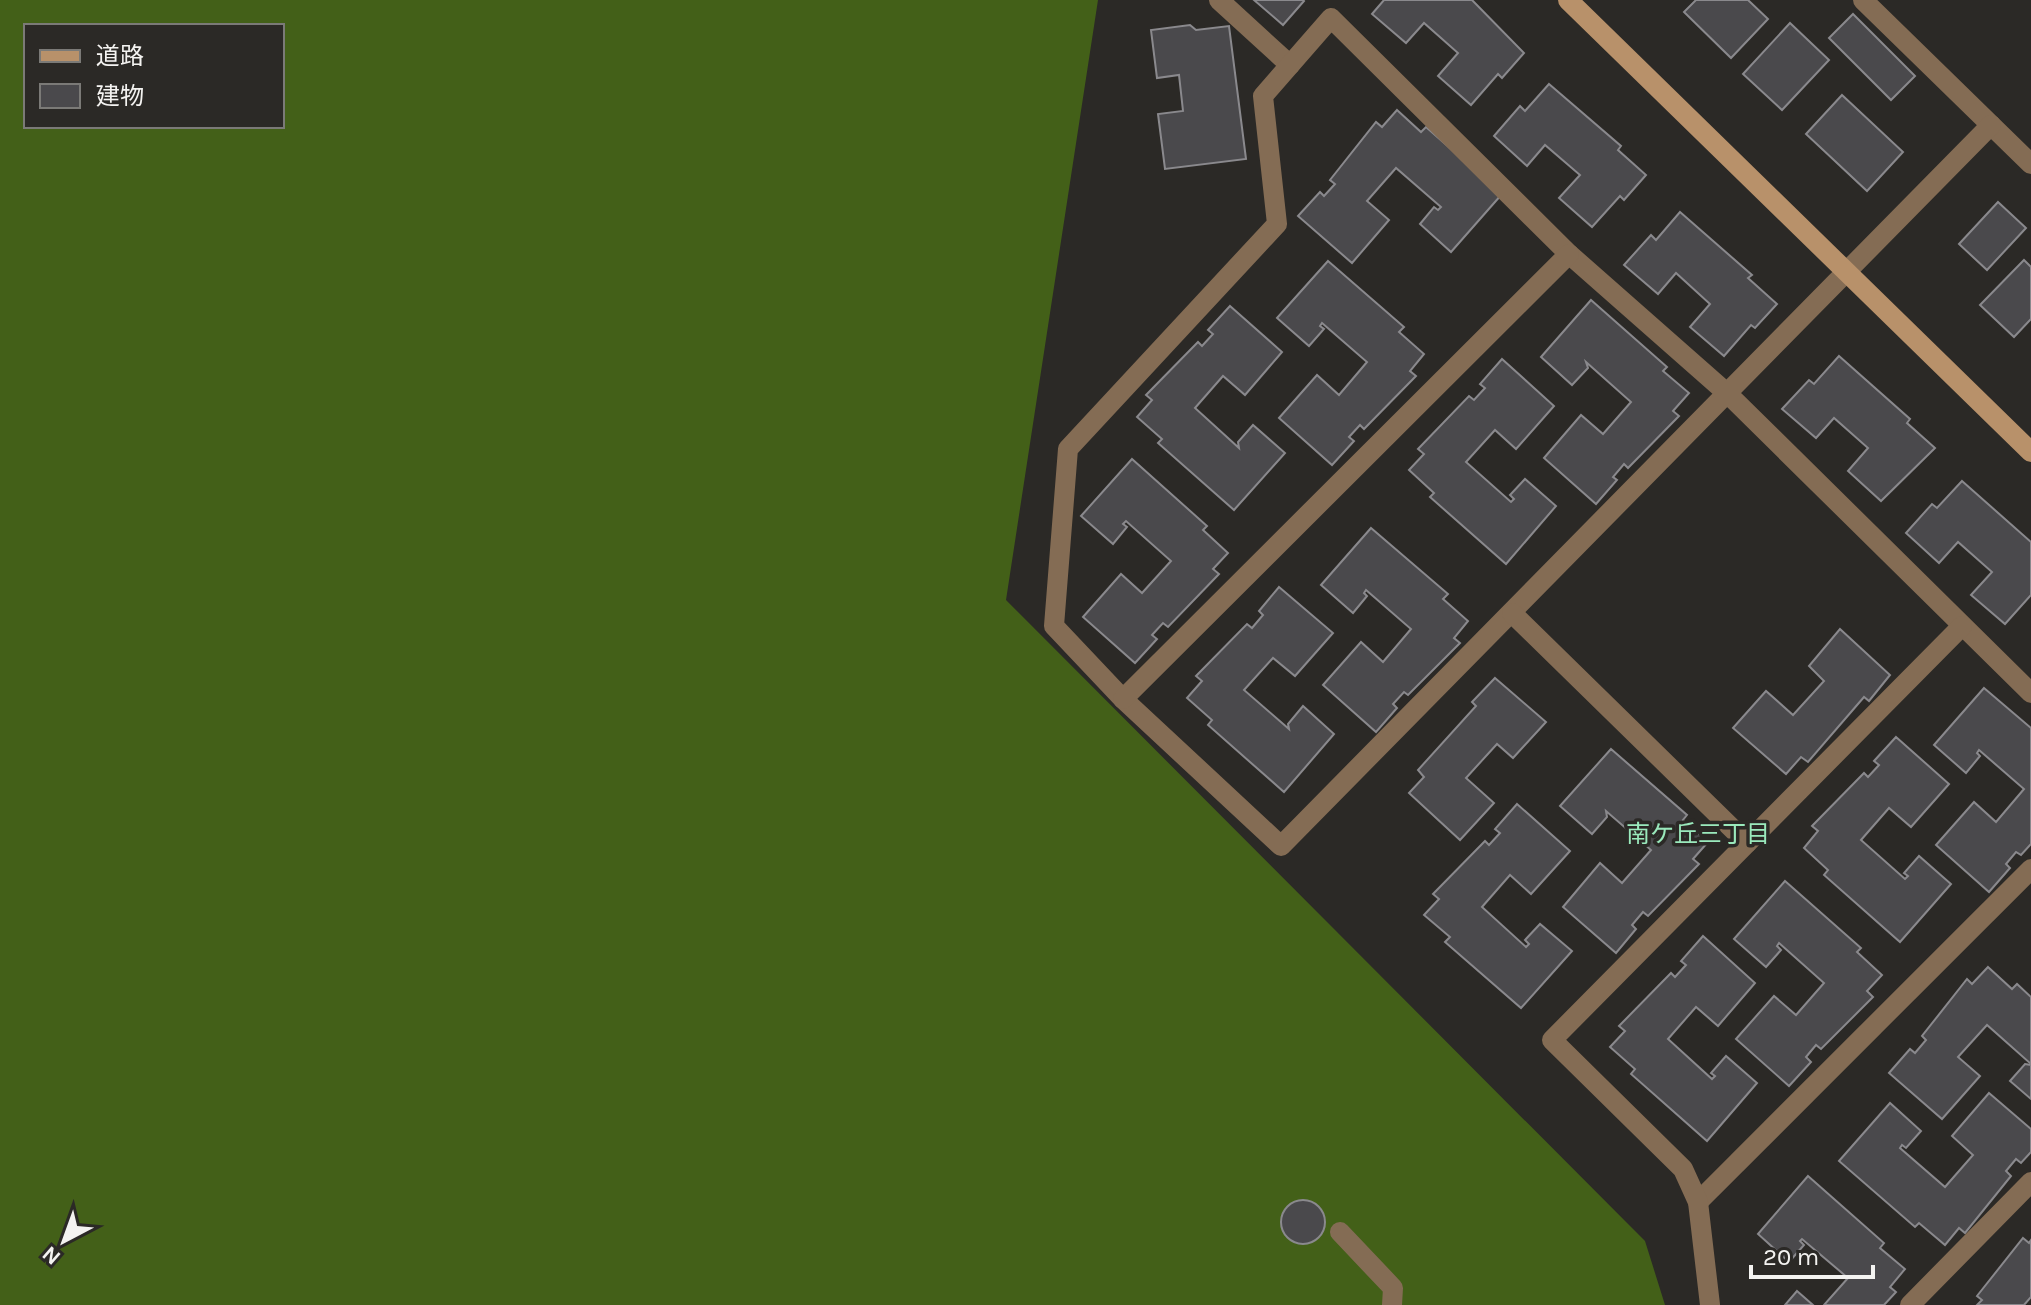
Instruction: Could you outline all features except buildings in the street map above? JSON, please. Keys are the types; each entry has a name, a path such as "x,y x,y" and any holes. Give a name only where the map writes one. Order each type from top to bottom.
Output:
{"street":[{"path":"1219,0 1290,65"},
{"path":"1568,0 2031,452"},
{"path":"1863,0 2031,164"},
{"path":"1991,125 1729,395 1281,846 1123,699 1054,626 1068,449 1277,224 1263,96 1331,18 1569,254 1729,395 2031,693"},
{"path":"1123,699 1569,254"},
{"path":"1512,613 1747,843"},
{"path":"1710,1305 1698,1202 1683,1169 1552,1040 1962,626"},
{"path":"1698,1202 2031,869"},
{"path":"1910,1305 2031,1182"},
{"path":"1340,1232 1393,1288 1392,1305"}],"green space":[{"path":"0,0 1098,0 1006,600 1645,1241 1665,1305 0,1305"}],"district":[{"name":"南ケ丘三丁目","path":"1698,834"}]}
